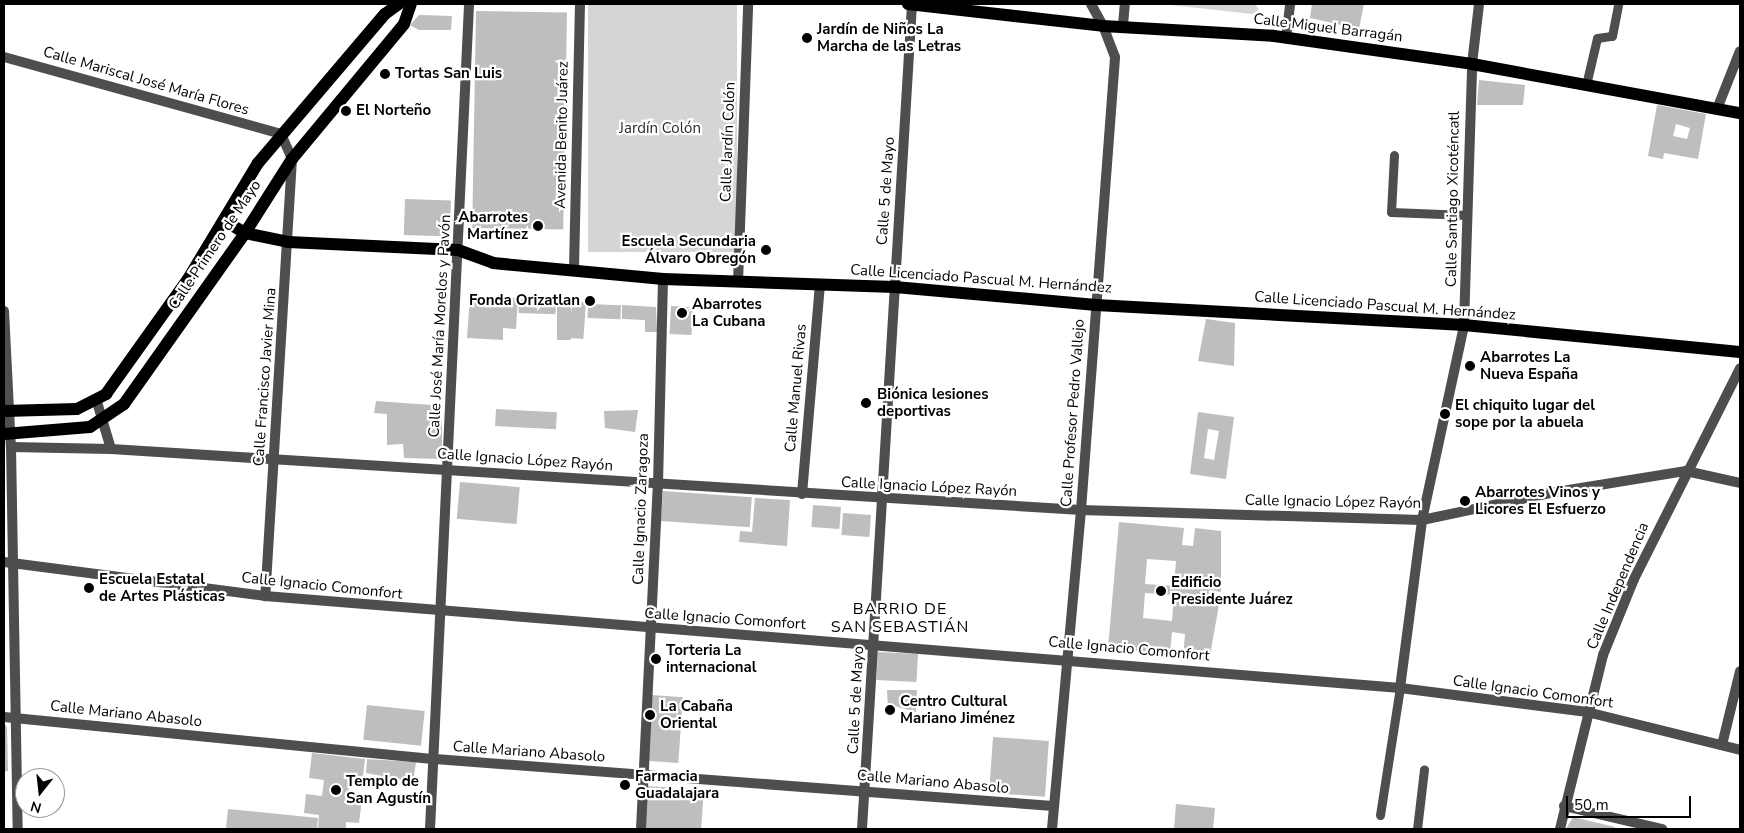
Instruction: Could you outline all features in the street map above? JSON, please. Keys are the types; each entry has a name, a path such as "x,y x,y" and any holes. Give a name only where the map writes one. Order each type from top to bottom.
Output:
{"main road":[{"name":"Calle Primero de Mayo","path":"97,402 130,362 188,279 281,134 384,14 399,4"},
{"name":"Calle Primero de Mayo","path":"104,421 146,375 246,233 292,159 404,24 411,4"},
{"name":"Calle Miguel Barragán","path":"908,4 1103,26 1123,25 1286,38 1472,64 1740,113"},
{"name":"Calle Licenciado Pascual M. Hernández","path":"225,221 246,233 288,242 458,250 493,262 574,268 663,279 895,287 1096,305 1464,325 1740,352"},
{"path":"206,251 224,263"},
{"path":"188,279 205,291"},
{"path":"171,302 188,315"},
{"path":"154,328 170,341"},
{"path":"130,362 146,375"},
{"path":"7,411 77,409 97,402"},
{"path":"54,432 55,410"},
{"path":"7,434 54,432 104,421"}],"street":[{"name":"Calle José María Morelos y Pavón","path":"430,829 435,759 469,4"},
{"name":"Avenida Benito Juárez","path":"574,268 580,4"},
{"name":"Calle Jardín Colón","path":"738,282 748,4"},
{"name":"Calle 5 de Mayo","path":"862,829 912,4"},
{"name":"Calle Profesor Pedro Vallejo","path":"1052,829 1082,510 1115,57 1103,26 1091,4"},
{"path":"1123,25 1125,4"},
{"path":"1286,38 1290,4"},
{"name":"Calle Santiago Xicoténcatl","path":"1400,688 1422,520 1464,325 1472,64 1479,4"},
{"path":"1717,109 1740,51"},
{"name":"Calle Mariscal José María Flores","path":"4,57 281,134"},
{"path":"281,134 292,159"},
{"name":"Calle Francisco Javier Mina","path":"265,596 292,159"},
{"name":"Calle Ignacio Zaragoza","path":"641,829 658,484 663,279"},
{"name":"Calle Manuel Rivas","path":"802,494 820,285"},
{"path":"4,311 7,434 11,447 9,563 17,718 18,829"},
{"name":"Calle Independencia","path":"1560,829 1587,712 1603,655 1634,579 1686,472 1740,368"},
{"path":"97,402 111,449"},
{"name":"Calle Ignacio López Rayón","path":"11,447 111,449 274,463 448,470 881,500 1082,510 1422,520 1550,493 1686,472 1740,483"},
{"name":"Calle Ignacio Comonfort","path":"9,563 265,596 441,612 1068,659 1400,688 1587,712 1740,750"},
{"path":"1722,746 1740,671"},
{"name":"Calle Mariano Abasolo","path":"4,717 435,759 1053,806"},
{"path":"1564,806 1662,829"}],"lane":[{"path":"1586,85 1598,38 1612,36 1618,4"},
{"path":"1394,155 1391,212 1467,215"},
{"path":"1380,815 1400,688"},
{"path":"1417,829 1424,770"}],"green space":[{"name":"Jardín Colón","path":"588,4 737,4 737,252 588,252"},
{"path":"1162,4 1255,4 1259,10 1252,14"}],"building":[{"path":"1312,4 1364,4 1359,29 1310,18"},
{"path":"476,11 567,13 563,230 472,228"},
{"path":"419,15 452,16 451,30 419,30 410,25"},
{"path":"1479,80 1525,85 1523,105 1477,105"},
{"path":"1657,105 1706,114 1698,159 1664,153 1663,159 1648,156","holes":["1676,124 1690,128 1687,139 1673,136"]},
{"path":"405,199 451,201 450,237 404,235"},
{"path":"470,296 518,298 516,329 503,328 503,340 467,338"},
{"path":"519,299 556,300 555,314 519,313"},
{"path":"557,301 571,301 571,340 557,340"},
{"path":"572,301 586,302 583,339 569,338"},
{"path":"588,304 621,305 620,319 588,318"},
{"path":"622,305 656,307 657,332 645,332 645,320 622,319"},
{"path":"671,306 693,307 692,335 670,334"},
{"path":"1206,319 1235,323 1234,366 1198,361"},
{"path":"376,401 432,405 432,414 442,414 442,459 404,458 403,444 387,445 387,414 374,413"},
{"path":"496,409 557,412 556,429 495,426"},
{"path":"638,410 635,432 605,428 604,411"},
{"path":"1198,412 1234,417 1226,479 1190,474","holes":["1208,429 1219,431 1214,460 1204,458"]},
{"path":"460,482 520,487 517,524 457,519"},
{"path":"663,491 752,497 750,527 661,521"},
{"path":"755,498 790,500 787,546 739,542 740,531 752,532"},
{"path":"813,505 841,507 839,529 811,527"},
{"path":"843,513 871,515 869,537 841,535"},
{"name":"Edificio Presidente Juárez","path":"1119,522 1184,528 1182,545 1193,546 1195,528 1221,531 1221,592 1209,590 1209,598 1220,599 1209,661 1183,658 1185,634 1172,632 1170,654 1108,648","holes":["1147,559 1176,561 1174,586 1145,584","1145,593 1174,595 1172,621 1143,618"]},
{"path":"878,652 918,654 916,682 877,680"},
{"path":"887,690 917,690 916,712 891,705 888,710"},
{"path":"652,695 683,697 678,763 647,761"},
{"path":"367,705 425,711 421,746 363,740"},
{"path":"4,723 7,727 8,771 4,771"},
{"path":"993,737 1049,741 1045,797 989,793"},
{"name":"Templo de San Agustín","path":"312,753 365,759 362,785 349,784 348,798 362,799 359,823 346,822 346,829 318,829 319,815 304,813 306,794 322,796 324,780 309,778"},
{"path":"367,759 416,762 413,782 366,773"},
{"path":"648,786 704,790 701,829 645,829"},
{"path":"1176,804 1215,808 1213,829 1174,829"},
{"path":"228,809 318,818 317,829 226,829"},
{"path":"1573,817 1615,827 1614,829 1566,829"}],"place":[{"name":"Jardín de Niños La Marcha de las Letras","path":"807,38"},
{"name":"Tortas San Luis","path":"385,74"},
{"name":"El Norteño","path":"346,111"},
{"name":"Abarrotes Martínez","path":"538,226"},
{"name":"Escuela Secundaria Álvaro Obregón","path":"766,250"},
{"name":"Fonda Orizatlan","path":"590,301"},
{"name":"Abarrotes La Cubana","path":"682,313"},
{"name":"Abarrotes La Nueva España","path":"1470,366"},
{"name":"Biónica lesiones deportivas","path":"866,403"},
{"name":"El chiquito lugar del sope por la abuela","path":"1445,414"},
{"name":"Abarrotes Vinos y Licores El Esfuerzo","path":"1465,501"},
{"name":"Escuela Estatal de Artes Plásticas","path":"89,588"},
{"name":"Edificio Presidente Juárez","path":"1161,591"},
{"name":"Torteria La internacional","path":"656,659"},
{"name":"Centro Cultural Mariano Jiménez","path":"890,710"},
{"name":"La Cabaña Oriental","path":"650,715"},
{"name":"Farmacia Guadalajara","path":"625,785"},
{"name":"Templo de San Agustín","path":"336,790"}],"district":[{"name":"BARRIO DE SAN SEBASTIÁN","path":"900,618"}]}
